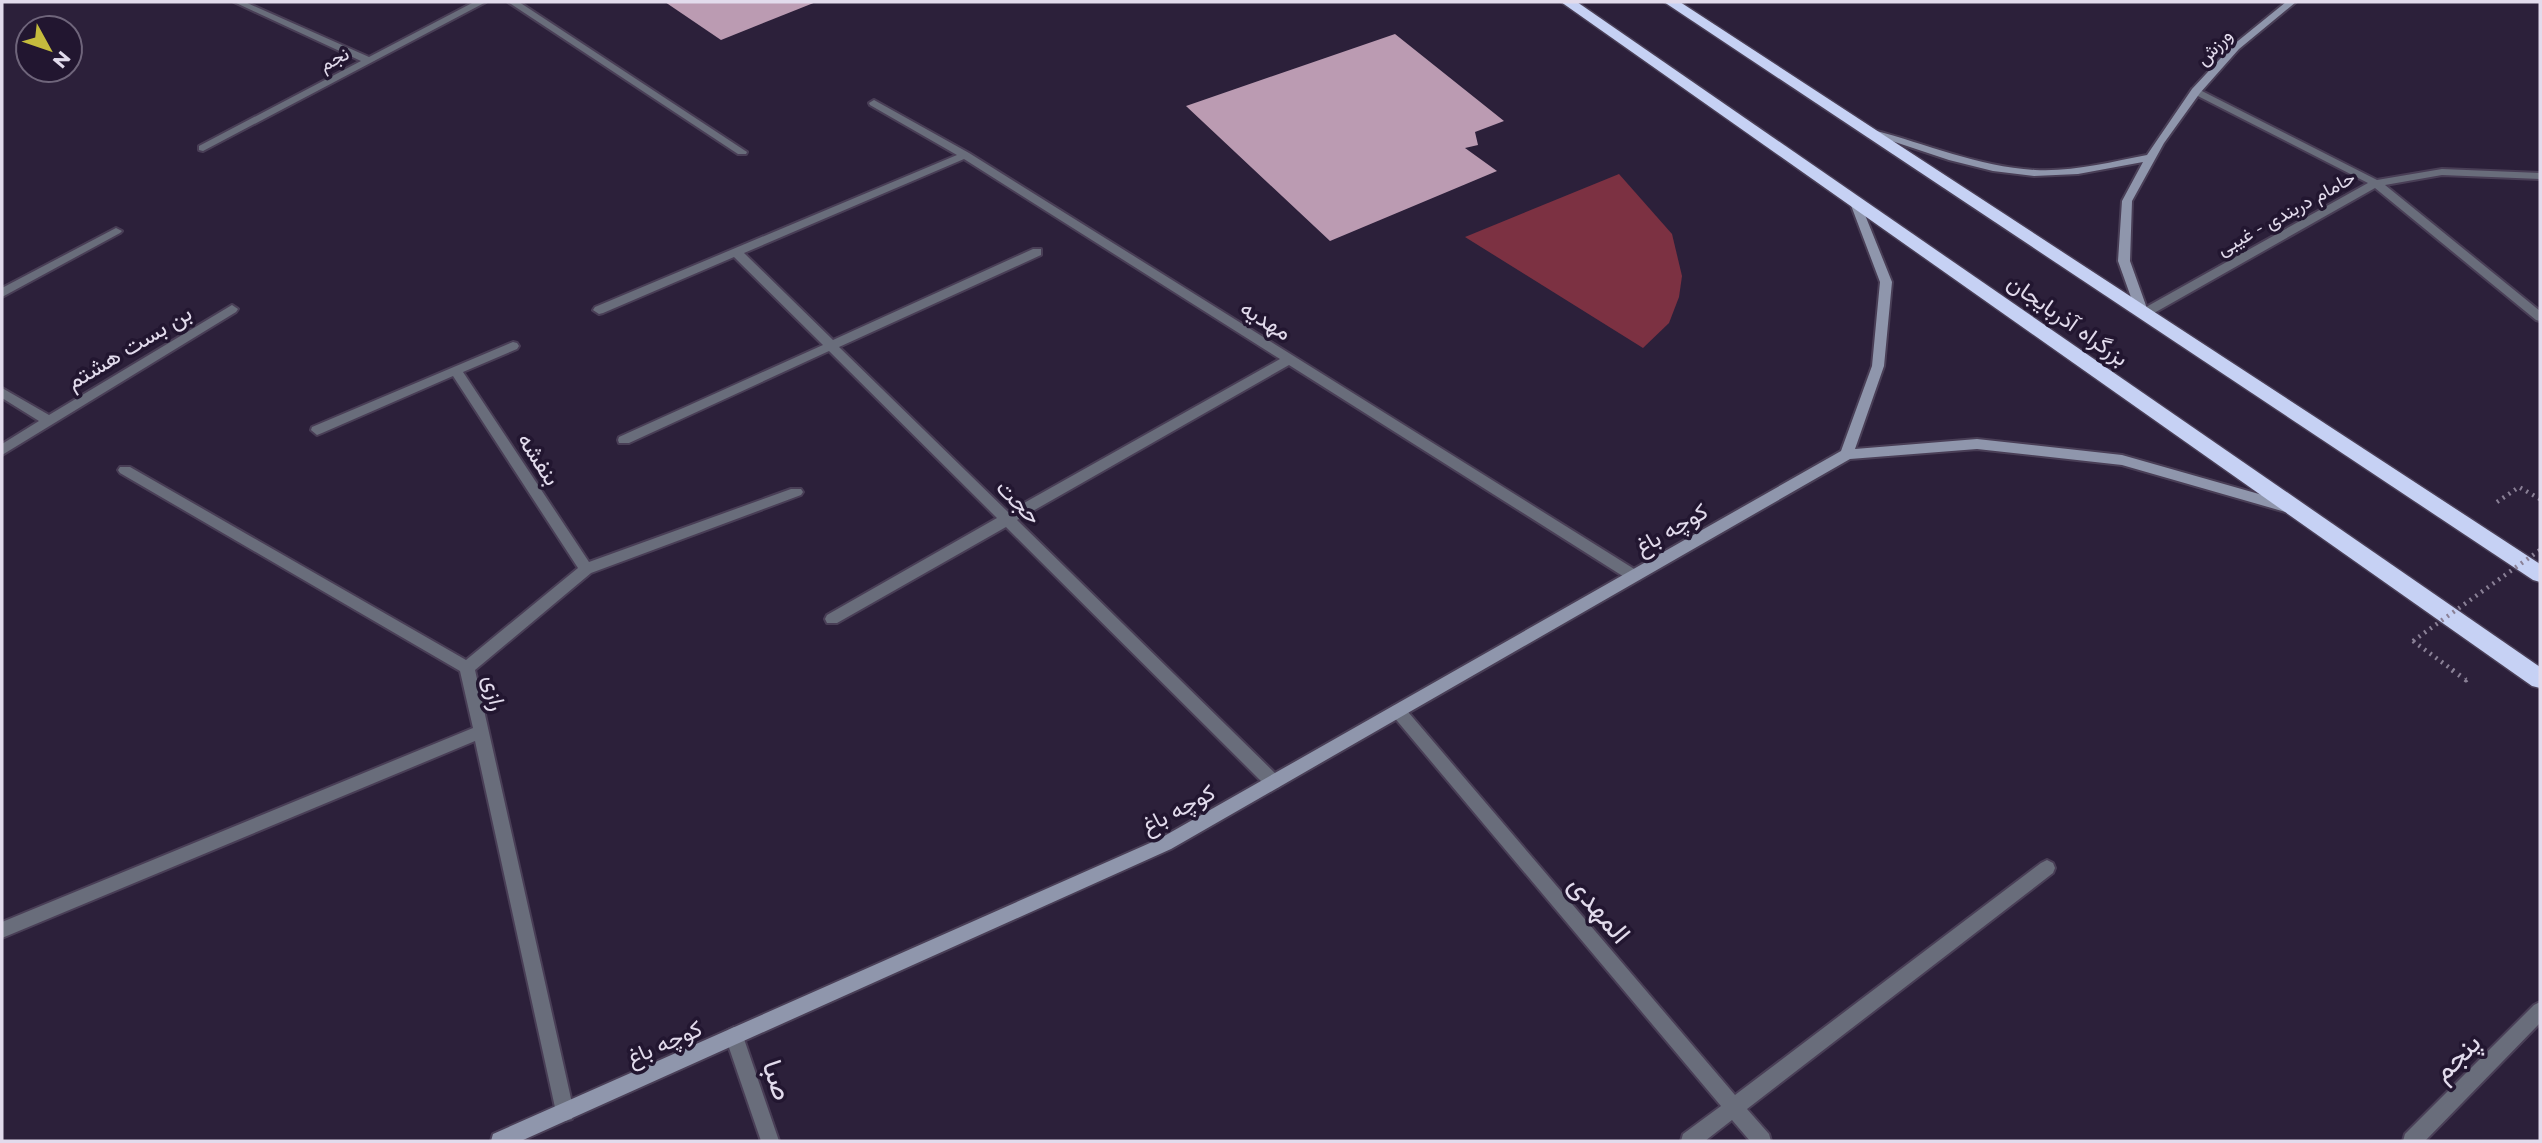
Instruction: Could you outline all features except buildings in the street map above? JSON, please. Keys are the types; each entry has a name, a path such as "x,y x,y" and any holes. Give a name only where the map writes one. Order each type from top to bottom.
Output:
{"highway":[{"name":"بزرگراه آذربایجان","path":"1568,2 2540,679"},
{"name":"بزرگراه آذربایجان","path":"1671,2 2540,574"}],"main road":[{"name":"ورزش","path":"2143,314 2124,261 2127,201 2152,157 2196,91 2236,47 2291,2"},
{"path":"1868,132 1984,166 2037,173 2089,168 2152,157"},
{"path":"1854,200 1886,282 1878,366 1847,454 1977,444 2122,460 2298,510"},
{"name":"کوچه باغ","path":"500,1141 1165,844 1847,454"}],"street":[{"path":"238,2 369,61"},
{"name":"نجم","path":"203,148 481,2"},
{"path":"513,2 742,152"},
{"path":"2196,91 2376,183 2540,317"},
{"name":"مهدیه","path":"874,103 965,155 1634,576"},
{"path":"599,310 965,155"},
{"name":"حامام دربندی - غیبی","path":"2143,314 2376,183 2442,172 2540,176"},
{"path":"2,293 116,231"},
{"name":"حجت","path":"736,252 1273,782"},
{"path":"624,440 1037,252"},
{"name":"بن بست هشتم","path":"2,450 232,309"},
{"path":"317,430 513,346"},
{"path":"832,619 1289,359"},
{"name":"بنفشه","path":"456,371 586,569"},
{"path":"2,392 48,421"},
{"name":"رازی","path":"125,470 467,668 565,1112"},
{"path":"467,668 586,569 796,492"},
{"name":"المهدی","path":"1398,711 1762,1141"},
{"path":"2,930 480,732"},
{"path":"1690,1141 2047,868"},
{"name":"پنجم","path":"2412,1141 2540,1012"},
{"name":"صبا","path":"734,1036 770,1141"}],"path":[{"path":"2519,487 2540,499"},
{"path":"2466,680 2413,641 2540,550"}],"shaded area":[{"path":"1619,174 1672,234 1682,276 1679,297 1669,323 1643,348 1465,237"}]}
